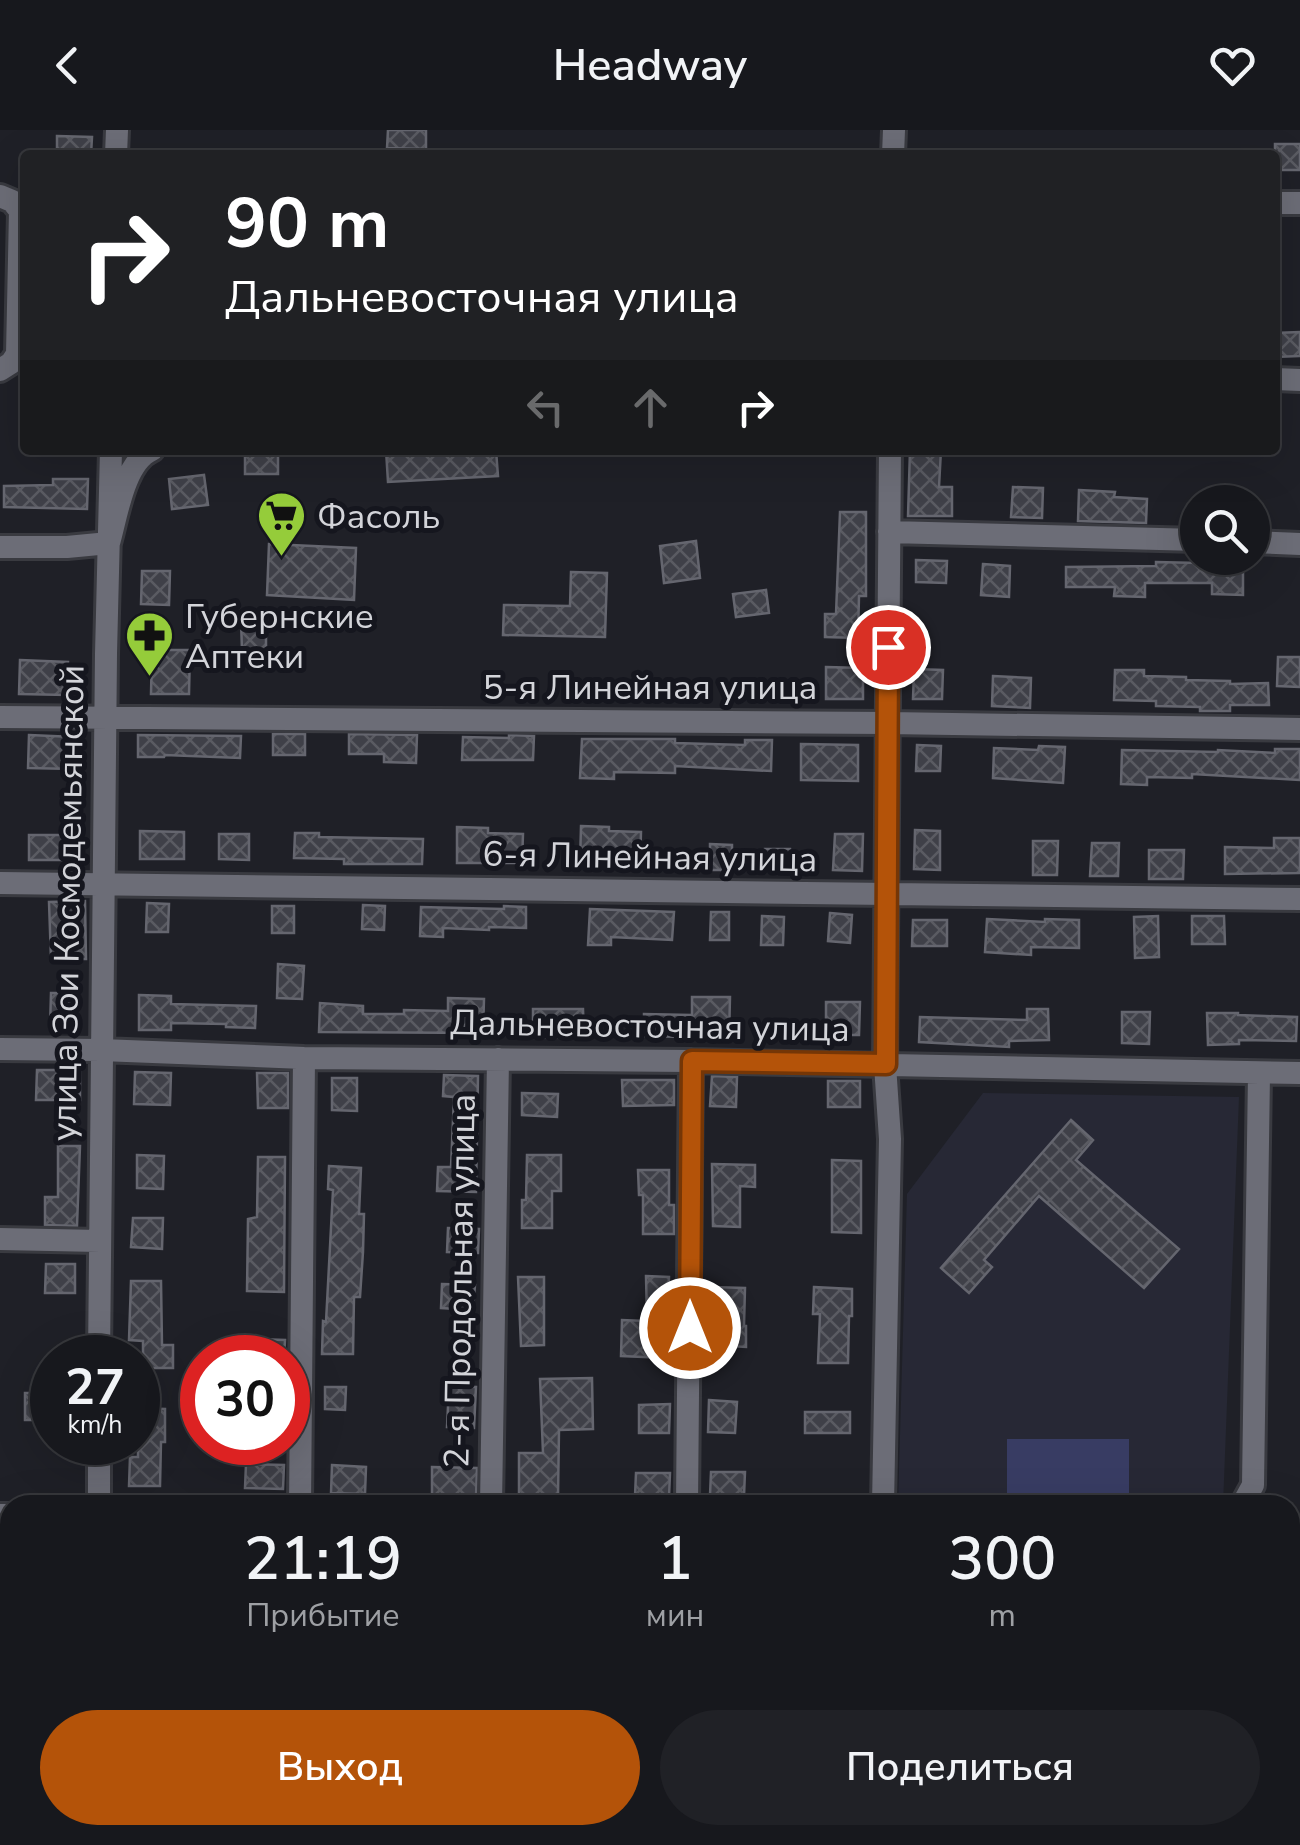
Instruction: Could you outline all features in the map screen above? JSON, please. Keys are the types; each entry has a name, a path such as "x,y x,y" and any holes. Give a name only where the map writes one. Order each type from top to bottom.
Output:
{"street":[{"path":"0,196 12,200 20,211 16,354 0,370"},
{"name":"улица Зои Космодемьянской","path":"100,1335 110,455"},
{"path":"0,547 109,543 127,478 141,455"},
{"path":"883,1495 890,1138 886,1064 890,455"},
{"path":"888,532 1180,540"},
{"path":"1270,543 1300,544"},
{"name":"5-я Линейная улица","path":"0,717 1300,730"},
{"name":"6-я Линейная улица","path":"0,883 1300,899"},
{"name":"Дальневосточная улица","path":"0,1049 304,1058 1300,1073"},
{"path":"300,1495 304,1058"},
{"name":"2-я Продольная улица","path":"491,1495 498,1059"},
{"path":"687,1495 692,1061"},
{"path":"1247,1495 1253,1484 1259,1074"},
{"path":"0,1240 100,1241"},
{"path":"99,1495 100,1465"}],"shaded area":[{"path":"983,1093 1239,1097 1223,1495 898,1495 907,1194"},
{"path":"1007,1439 1129,1439 1129,1495 1007,1495"}],"building":[{"path":"388,130 426,130 426,149 387,148"},
{"path":"57,136 92,137 91,150 57,150"},
{"path":"1275,144 1300,144 1300,170 1280,170 1280,150 1275,150"},
{"path":"1300,332 1300,356 1280,357 1280,333"},
{"path":"245,455 278,455 278,474 245,474"},
{"path":"386,455 496,455 498,476 388,482"},
{"path":"910,455 941,455 939,487 952,487 952,516 908,516"},
{"path":"204,475 208,505 172,509 169,479"},
{"path":"53,479 88,479 87,509 4,507 4,486 53,485"},
{"path":"1013,487 1043,488 1042,518 1011,517"},
{"path":"1079,490 1147,499 1146,523 1078,521"},
{"path":"840,512 866,512 866,596 859,596 858,638 825,637 825,614 836,614"},
{"path":"696,541 700,578 664,583 660,546"},
{"path":"269,544 356,548 354,600 267,595"},
{"path":"916,560 947,561 946,583 916,582"},
{"path":"1156,562 1180,563 1180,575 1243,575 1243,595 1212,594 1212,583 1145,583 1145,597 1114,596 1115,587 1066,587 1066,567 1156,566"},
{"path":"983,564 1010,566 1009,597 981,595"},
{"path":"142,571 170,571 169,605 141,604"},
{"path":"571,572 607,573 605,637 503,635 504,605 570,606"},
{"path":"766,590 769,613 736,617 733,594"},
{"path":"241,620 266,620 266,652 242,651"},
{"path":"152,650 190,650 189,694 151,694"},
{"path":"1278,657 1300,657 1300,687 1277,686"},
{"path":"20,660 68,662 67,695 19,694"},
{"path":"826,667 863,668 863,699 826,699"},
{"path":"914,669 943,670 942,699 913,699"},
{"path":"1115,670 1144,670 1144,676 1230,684 1268,683 1269,705 1230,705 1230,711 1200,711 1200,707 1156,706 1156,701 1114,700"},
{"path":"993,676 1031,678 1030,708 992,706"},
{"path":"273,734 305,734 305,755 273,755"},
{"path":"349,734 417,735 416,763 384,762 384,754 349,754"},
{"path":"29,735 74,737 73,769 28,768"},
{"path":"138,735 241,736 240,758 138,757"},
{"path":"534,736 533,760 462,760 463,737"},
{"path":"582,739 675,739 675,743 745,745 745,740 772,740 771,771 675,766 675,773 614,772 614,779 580,778"},
{"path":"801,744 858,745 858,781 801,780"},
{"path":"917,745 941,746 940,771 916,771"},
{"path":"1039,746 1065,747 1063,783 993,778 994,748 1038,750"},
{"path":"1275,749 1300,749 1300,780 1192,774 1192,778 1147,777 1147,785 1121,784 1122,750 1275,753"},
{"path":"581,826 641,832 640,865 580,864"},
{"path":"457,827 523,834 522,863 457,863"},
{"path":"915,830 940,831 940,870 914,869"},
{"path":"140,831 184,832 184,859 140,859"},
{"path":"295,833 423,839 422,864 344,864 344,859 294,858"},
{"path":"219,834 249,834 249,860 219,859"},
{"path":"835,834 863,834 862,871 833,870"},
{"path":"29,835 75,835 75,860 29,860"},
{"path":"1274,838 1300,838 1300,873 1225,874 1225,847 1274,848"},
{"path":"1033,841 1058,841 1057,875 1033,875"},
{"path":"1092,843 1119,843 1118,876 1090,876"},
{"path":"710,844 732,845 732,870 710,870"},
{"path":"765,849 790,849 791,870 766,870"},
{"path":"1149,850 1184,850 1183,879 1149,879"},
{"path":"85,901 86,959 51,959 49,902"},
{"path":"147,903 169,904 168,932 146,932"},
{"path":"363,905 385,906 384,930 362,929"},
{"path":"272,906 294,906 294,933 272,933"},
{"path":"421,907 526,907 526,928 443,928 443,937 420,936"},
{"path":"590,909 674,912 672,940 611,937 611,945 588,945"},
{"path":"711,912 729,912 729,940 710,940"},
{"path":"830,913 852,915 850,943 828,941"},
{"path":"762,916 784,917 783,945 761,945"},
{"path":"1158,916 1159,957 1135,958 1134,917"},
{"path":"1192,916 1224,916 1225,944 1192,944"},
{"path":"987,919 1079,920 1079,948 1031,947 1031,955 985,952"},
{"path":"913,920 947,920 947,946 912,946"},
{"path":"278,964 304,966 302,999 277,998"},
{"path":"51,993 76,993 76,1028 50,1028"},
{"path":"139,995 171,996 171,1004 256,1006 255,1028 171,1023 171,1030 139,1030"},
{"path":"692,997 730,997 729,1038 644,1036 644,1014 692,1015"},
{"path":"448,998 484,999 483,1033 319,1032 320,1003 363,1006 363,1014 404,1014 404,1010 448,1011"},
{"path":"826,1002 860,1002 859,1035 826,1035"},
{"path":"533,1009 583,1009 584,1037 533,1037"},
{"path":"1027,1009 1048,1009 1049,1040 1009,1041 1009,1047 919,1042 920,1017 1027,1020"},
{"path":"1122,1012 1150,1012 1149,1044 1122,1043"},
{"path":"1207,1013 1297,1017 1296,1041 1239,1040 1239,1044 1208,1045"},
{"path":"37,1070 80,1070 80,1100 36,1100"},
{"path":"135,1072 171,1073 170,1105 134,1104"},
{"path":"257,1073 288,1073 288,1108 258,1108"},
{"path":"444,1075 478,1076 476,1192 437,1191 438,1167 451,1167 454,1097 443,1096"},
{"path":"712,1076 737,1077 736,1107 710,1106"},
{"path":"332,1078 357,1078 357,1111 332,1110"},
{"path":"622,1080 674,1080 674,1105 623,1106"},
{"path":"828,1081 860,1081 860,1107 828,1107"},
{"path":"522,1093 558,1094 557,1117 522,1115"},
{"path":"1071,1120 1093,1140 1076,1160 1179,1249 1144,1288 1039,1196 984,1260 992,1267 969,1293 941,1268"},
{"path":"58,1146 80,1146 77,1226 45,1225 45,1197 58,1197"},
{"path":"137,1155 164,1156 163,1189 137,1188"},
{"path":"527,1155 561,1155 561,1191 552,1191 552,1228 522,1228"},
{"path":"258,1157 285,1157 284,1292 247,1291 248,1219 257,1217"},
{"path":"832,1160 861,1161 861,1233 832,1232"},
{"path":"712,1164 755,1165 755,1187 740,1186 740,1227 713,1226"},
{"path":"329,1166 361,1168 359,1214 364,1214 363,1252 360,1297 354,1297 353,1354 322,1354 333,1190 328,1189"},
{"path":"638,1170 669,1170 674,1234 643,1234 643,1195 639,1195"},
{"path":"133,1218 163,1218 162,1249 131,1247"},
{"path":"448,1228 479,1229 478,1253 447,1252"},
{"path":"46,1264 75,1264 75,1293 45,1293"},
{"path":"646,1276 669,1277 666,1358 621,1356 622,1320 647,1321"},
{"path":"518,1277 544,1277 544,1345 521,1346"},
{"path":"131,1281 161,1281 162,1345 173,1345 173,1368 160,1368 160,1335 129,1335"},
{"path":"442,1284 475,1285 473,1310 441,1308"},
{"path":"710,1287 745,1288 746,1347 711,1345"},
{"path":"814,1287 852,1289 848,1363 818,1363 820,1314 813,1314"},
{"path":"592,1378 593,1429 559,1430 558,1495 519,1495 519,1453 543,1453 540,1379"},
{"path":"449,1386 476,1387 474,1428 447,1427"},
{"path":"325,1387 346,1387 345,1410 325,1409"},
{"path":"25,1393 30,1393 30,1420 25,1420"},
{"path":"709,1400 737,1402 735,1433 708,1432"},
{"path":"670,1404 669,1433 639,1433 639,1405"},
{"path":"160,1409 165,1409 160,1486 129,1486 130,1465 160,1465"},
{"path":"805,1412 850,1412 850,1433 805,1433"},
{"path":"246,1465 284,1465 283,1489 245,1488"},
{"path":"332,1465 366,1467 365,1494 331,1493"},
{"path":"432,1467 477,1468 476,1495 432,1495"},
{"path":"711,1472 745,1472 744,1495 710,1495"},
{"path":"636,1473 670,1473 669,1495 635,1495"}],"place":[{"name":"Фасоль","path":"282,558"},
{"name":"Губернские Аптеки","path":"150,678"}],"route":[{"path":"690,1328 692,1061 886,1064 888,647"}]}
